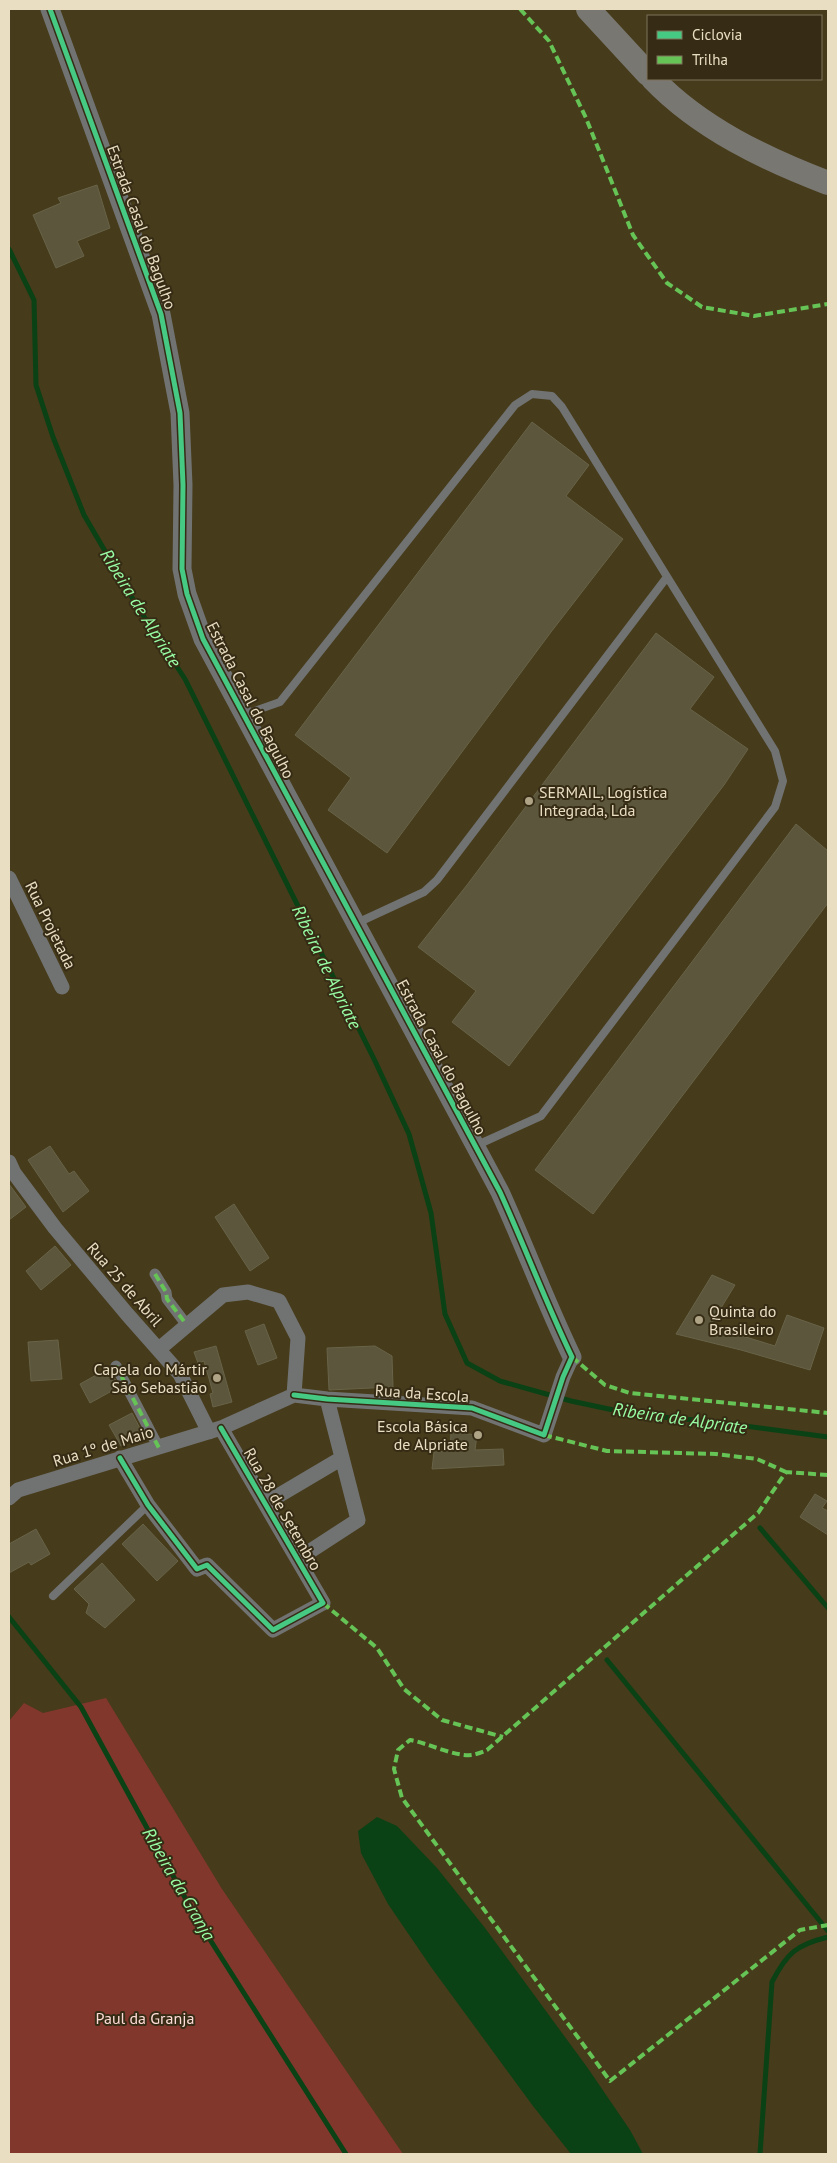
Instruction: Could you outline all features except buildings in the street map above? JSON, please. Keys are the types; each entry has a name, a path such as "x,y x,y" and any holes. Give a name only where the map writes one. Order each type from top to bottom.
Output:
{"main road":[{"path":"588,9 647,73"},
{"path":"606,9 647,53"},
{"path":"654,80 697,115 736,142 774,162 828,183"},
{"path":"675,80 704,104 741,129 828,170"}],"street":[{"name":"Estrada Casal do Bagulho","path":"50,9 161,314 180,413 183,485 182,569 187,594 203,639 500,1192 517,1228 547,1305 572,1357"},
{"name":"Rua Projetada","path":"9,878 62,987"},
{"name":"Rua 25 de Abril","path":"9,1162 14,1173 55,1228 180,1374 215,1430"},
{"path":"155,1274 166,1292 167,1299 186,1324"},
{"path":"158,1349 223,1295 248,1292 279,1301 298,1338 294,1395 215,1430"},
{"name":"Rua da Escola","path":"294,1395 327,1399 472,1408 544,1435 563,1377 572,1357"},
{"path":"116,1366 159,1448"},
{"path":"298,1560 358,1520 327,1399"},
{"name":"Rua 1º de Maio","path":"9,1498 18,1490 215,1430"},
{"name":"Rua 28 de Setembro","path":"148,1505 197,1569 207,1565 273,1630 322,1603 266,1503 215,1430"},
{"path":"120,1458 148,1505"},
{"path":"266,1503 342,1458"}],"lane":[{"path":"244,715 280,702 515,405 532,394 552,396 562,407 775,751 783,780 775,807 541,1116 475,1146"},
{"path":"355,924 424,892 437,880 667,576"},
{"path":"53,1596 148,1505"}],"green space":[{"name":"Paul da Granja","path":"106,1698 222,1889 403,2154 9,2154 9,1721 24,1703 43,1713"}],"shaded area":[{"path":"377,1817 397,1826 437,1868 485,1928 587,2067 630,2130 643,2154 571,2154 533,2106 431,1967 388,1904 361,1853 358,1831"}],"waterway":[{"name":"Ribeira de Alpriate","path":"9,249 34,300 36,385 53,437 84,515 137,606 185,679 375,1061 409,1134 431,1213 445,1314 467,1363 500,1381 571,1401 637,1415 707,1421 828,1437"},
{"path":"760,1528 828,1608"},
{"name":"Ribeira da Granja","path":"9,1617 81,1707 195,1916 346,2154"},
{"path":"607,1660 828,1931"},
{"path":"760,2154 772,1982 788,1957 800,1947 828,1937"}],"marked path":[{"path":"520,9 549,41 586,118 633,235 667,283 702,307 754,316 828,304"},
{"path":"155,1274 166,1292 167,1299 186,1324"},
{"path":"572,1357 605,1385 630,1393 828,1413"},
{"path":"116,1366 159,1448"},
{"path":"544,1435 607,1451 716,1454 757,1459 786,1472"},
{"path":"828,1475 786,1472 758,1513 487,1750 474,1755 465,1755 410,1740 398,1750 394,1769 402,1798 610,2081 800,1930 828,1925"},
{"path":"323,1603 377,1648 404,1689 442,1720 503,1737"}],"cycle path":[{"path":"50,9 161,314 180,413 183,485 182,569 187,594 203,639 500,1192 572,1357 563,1377 544,1435 472,1408 327,1399 294,1395"},
{"path":"120,1458 148,1505 197,1569 207,1565 273,1630 323,1603 221,1428"}],"place":[{"name":"SERMAIL, Logística Integrada, Lda","path":"529,801"},
{"name":"Quinta do Brasileiro","path":"699,1320"},
{"name":"Capela do Mártir São Sebastião","path":"217,1378"},
{"name":"Escola Básica de Alpriate","path":"478,1435"}]}
